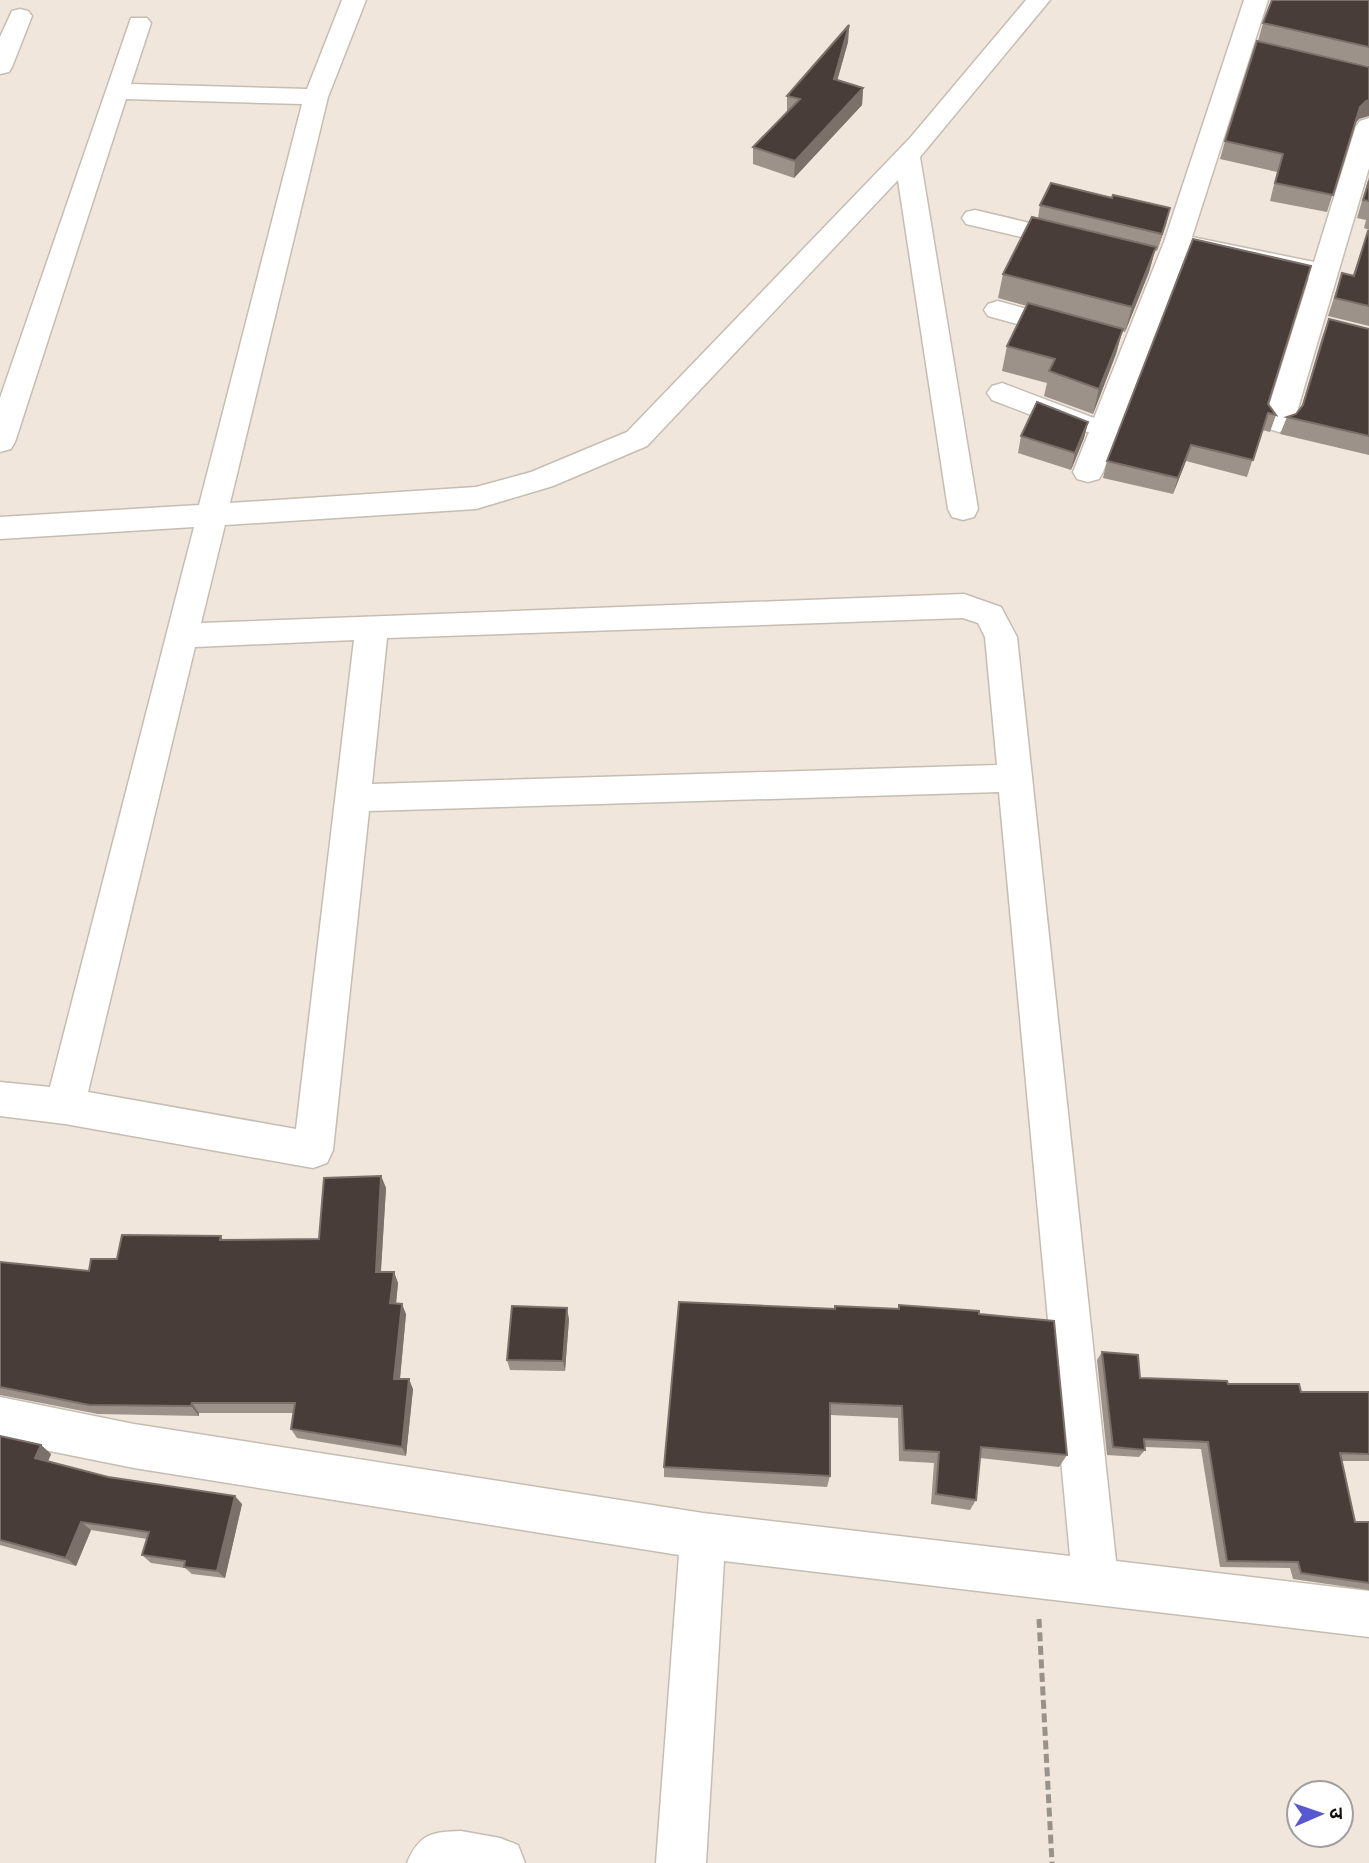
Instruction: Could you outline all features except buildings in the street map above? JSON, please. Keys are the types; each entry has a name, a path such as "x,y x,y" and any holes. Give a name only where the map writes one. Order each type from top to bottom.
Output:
{"street":[{"path":"65,1106 316,97 354,0"},
{"path":"0,528 476,498 542,479 637,439 907,156 1038,0"},
{"path":"1088,472 1104,432 1116,341 1163,255 1256,0"},
{"path":"0,67 20,16"},
{"path":"0,442 139,23"},
{"path":"1241,47 1266,53"},
{"path":"116,91 316,97"},
{"path":"1279,422 1321,326 1324,273 1347,235 1369,126"},
{"path":"907,156 963,509"},
{"path":"975,218 1091,246"},
{"path":"1163,255 1324,273"},
{"path":"998,310 1116,341"},
{"path":"0,357 28,357"},
{"path":"1002,393 1104,432"},
{"path":"181,636 964,606 990,615 1001,638 1095,1582"},
{"path":"0,1098 65,1106 313,1150 372,628"},
{"path":"353,798 1015,778"},
{"path":"0,1419 134,1447 703,1536 1369,1614"},
{"path":"681,1863 703,1536"},
{"path":"432,1863 439,1857 461,1856 500,1863"}],"path":[{"path":"1037,1575 1052,1863"}]}
